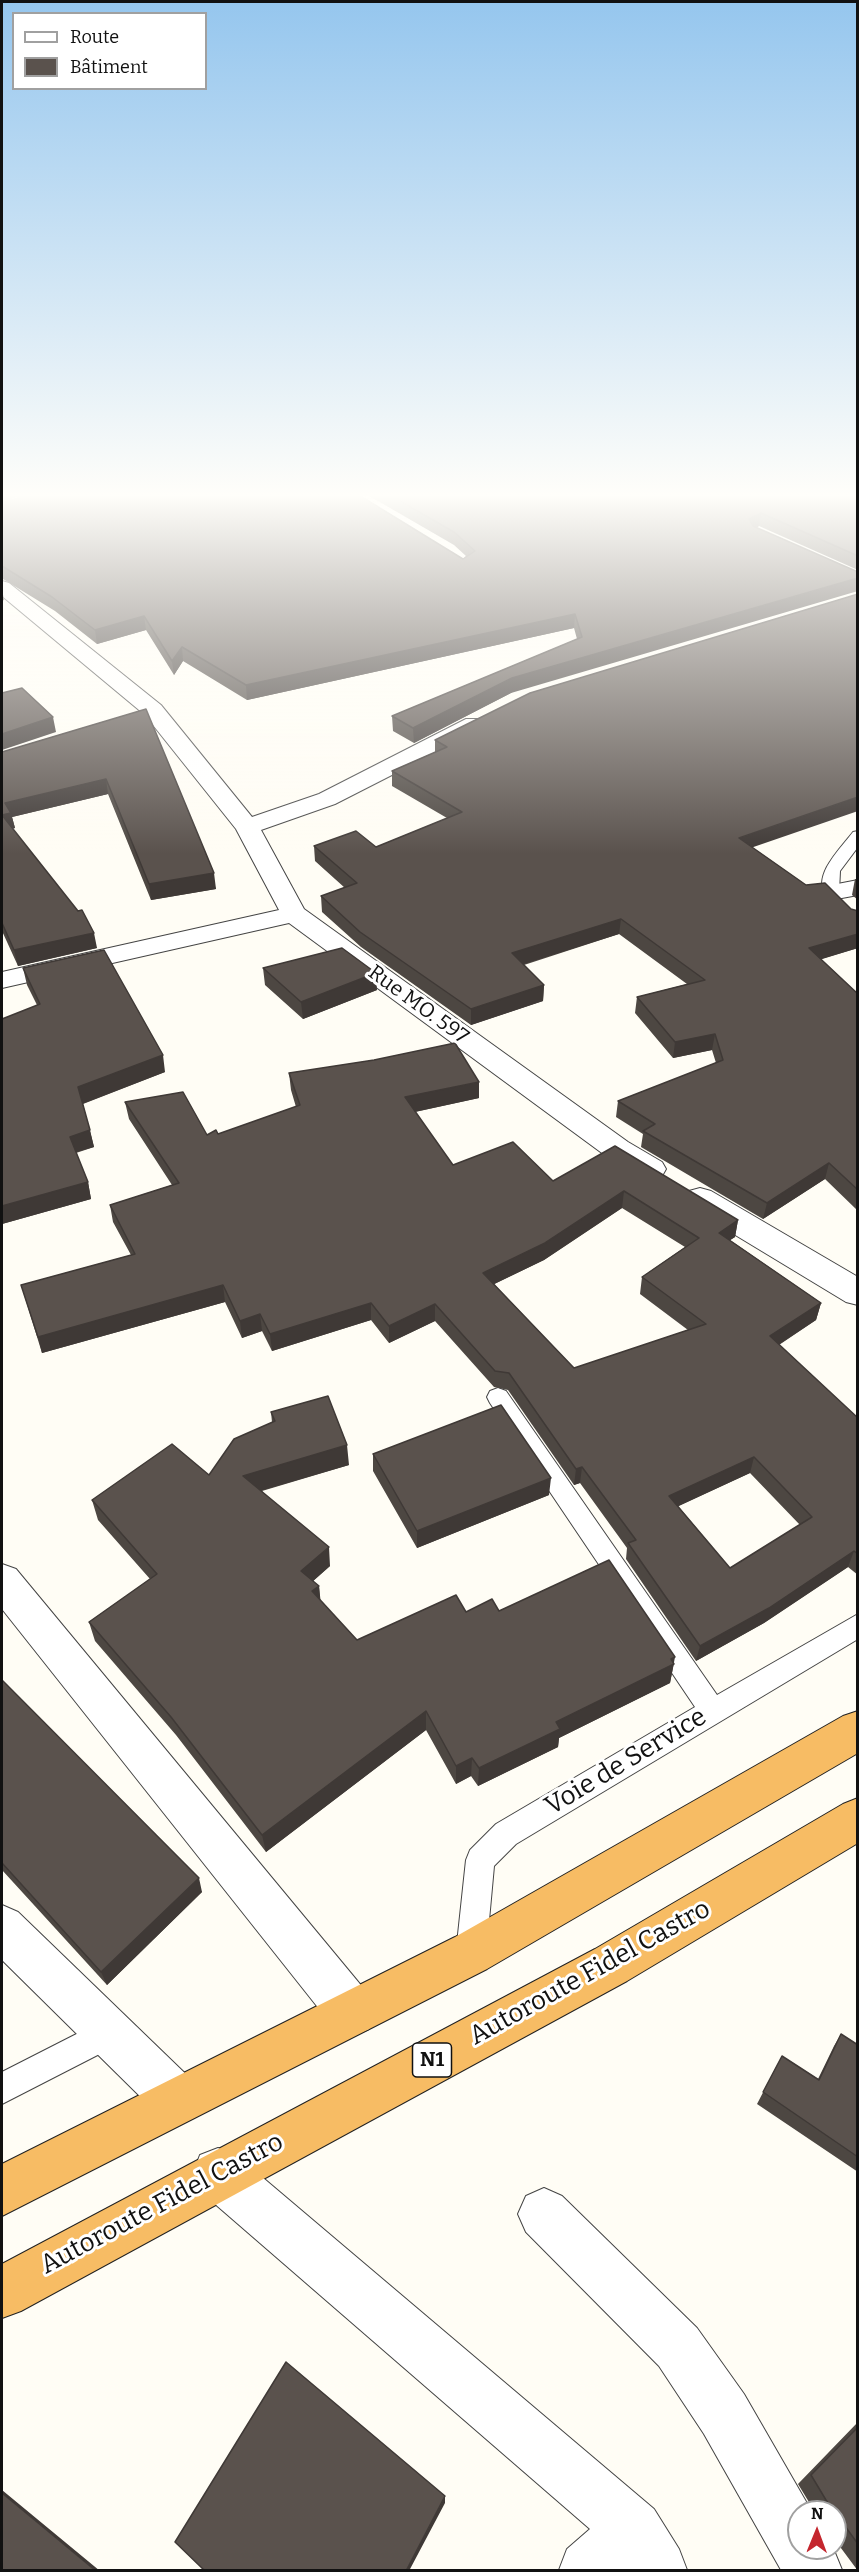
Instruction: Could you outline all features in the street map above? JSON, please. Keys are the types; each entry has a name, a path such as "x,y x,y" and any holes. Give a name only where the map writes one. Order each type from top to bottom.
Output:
{"highway":[{"path":"2,2191 471,1953 858,1730"},
{"name":"Autoroute Fidel Castro","path":"2,2292 218,2173 611,1965 858,1819"}],"street":[{"name":"Rue MO. 597","path":"32,614 142,713 247,827 294,914 616,1149 858,1293"},
{"path":"247,827 327,799 490,715"},
{"path":"831,892 854,899"},
{"path":"2,980 294,914"},
{"path":"2,1581 352,2012"},
{"path":"2,1928 178,2100"},
{"path":"218,2173 646,2550 588,2571"},
{"path":"544,2214 678,2347 724,2414 787,2524"}],"lane":[{"path":"831,892 832,871 858,835"},
{"path":"498,1397 712,1710"},
{"name":"Voie de Service","path":"471,1953 480,1860 506,1834 858,1625"},
{"path":"2,2089 108,2033"}],"building":[{"path":"74,614 575,614 246,685 182,647 172,661 144,616 95,630"},
{"path":"575,614 733,614 512,678 413,728 392,716 582,637"},
{"path":"792,614 858,614 858,797 739,838 806,885 825,883 851,909 858,911 858,934 809,948 858,994 858,1190 829,1163 767,1203 643,1131 655,1124 618,1101 723,1060 715,1034 675,1042 637,997 705,980 621,919 512,953 544,985 471,1009 360,932 321,896 357,883 314,846 356,831 376,847 462,812 392,771 447,747 435,740 530,693"},
{"path":"22,688 53,717 2,734 2,693"},
{"path":"146,709 214,873 149,884 106,779 5,803 11,813 2,815 2,752"},
{"path":"2,815 78,911 82,910 94,933 14,950 2,923"},
{"path":"342,948 376,973 301,1002 263,968"},
{"path":"104,950 163,1055 78,1087 90,1130 70,1137 88,1182 2,1206 2,1019 40,1004 23,968"},
{"path":"455,1043 479,1082 405,1097 453,1165 513,1142 553,1181 615,1146 738,1220 719,1233 821,1303 770,1336 858,1418 858,1554 854,1551 769,1608 700,1646 628,1543 636,1540 582,1467 576,1469 509,1373 495,1371 435,1304 389,1326 371,1303 270,1334 260,1314 240,1321 223,1285 38,1337 21,1285 135,1254 110,1205 179,1183 125,1102 183,1092 207,1135 216,1130 218,1134 300,1105 289,1073 374,1060","holes":["624,1191 699,1238 642,1277 706,1324 574,1368 483,1273 545,1243","754,1457 812,1517 730,1568 669,1496"]},
{"path":"328,1396 347,1445 243,1476 329,1547 301,1571 319,1586 312,1591 357,1640 456,1595 466,1612 492,1599 499,1611 609,1560 675,1657 671,1659 674,1664 556,1722 560,1729 479,1768 472,1758 456,1766 426,1711 262,1835 171,1717 89,1622 157,1574 92,1500 172,1444 209,1475 234,1439 275,1421 271,1412"},
{"path":"501,1405 551,1478 417,1531 373,1454"},
{"path":"2,1680 199,1878 101,1972 2,1863"},
{"path":"841,2034 858,2045 858,2157 763,2092 782,2056 819,2080"},
{"path":"286,2362 445,2496 406,2571 205,2571 175,2542"},
{"path":"858,2427 858,2544 847,2529 847,2500 826,2500 811,2475"},
{"path":"2,2493 96,2571 2,2571"}]}
